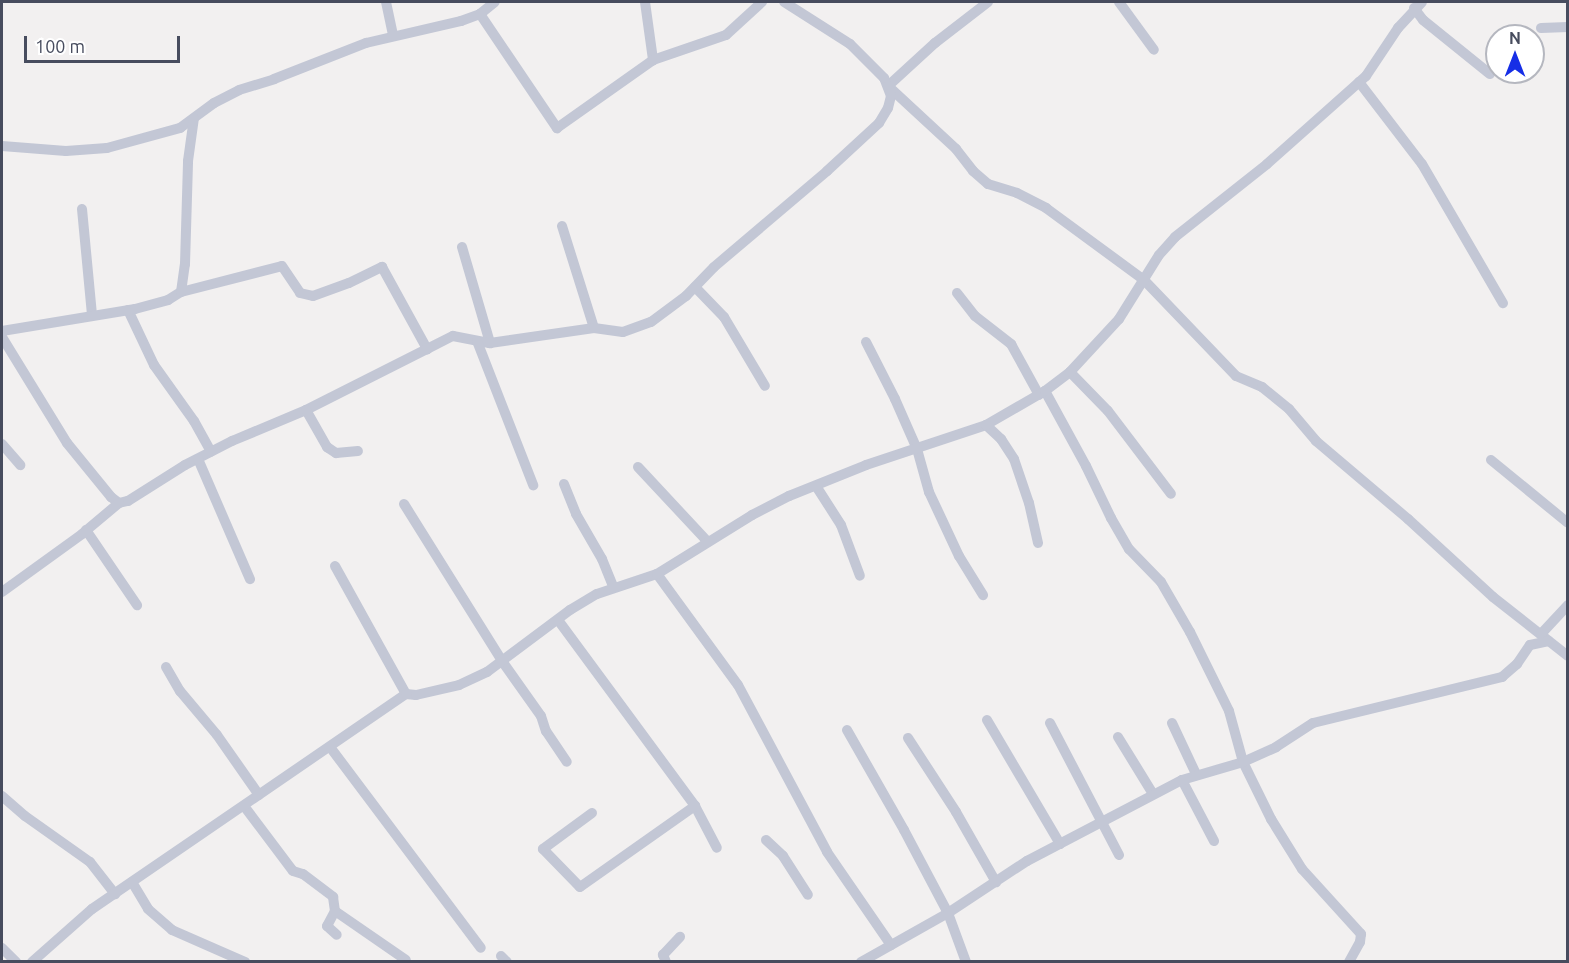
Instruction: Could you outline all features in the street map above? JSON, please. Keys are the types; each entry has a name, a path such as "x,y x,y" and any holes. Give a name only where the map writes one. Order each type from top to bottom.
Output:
{"street":[{"path":"386,2 393,34"},
{"path":"2,146 66,151 107,148 180,128 214,103 239,90 393,34 461,21 480,14 495,2"},
{"path":"645,2 653,60"},
{"path":"480,14 557,128 653,60 726,34 762,2"},
{"path":"2,592 119,503 128,501 162,477 211,452 306,410 453,336 490,343 594,328 623,332 651,322 695,287 714,267 827,171 879,123 891,96 884,78 850,44 784,2"},
{"path":"888,86 935,43 988,2"},
{"path":"1119,2 1154,50"},
{"path":"1418,5 1423,20 1485,70"},
{"path":"32,962 70,927 114,894 406,694 416,695 459,685 487,672 597,594 657,574 752,514 866,465 986,425 1042,393 1070,372 1119,319 1159,255 1175,237 1267,164 1359,82 1418,5"},
{"path":"1545,28 1568,27"},
{"path":"1359,82 1422,164 1503,303"},
{"path":"888,86 956,149 973,171 988,183 1017,193 1046,208 1144,280 1236,376 1262,387 1289,409 1316,441 1408,519 1493,597 1568,656"},
{"path":"181,292 186,264 188,161 194,118"},
{"path":"82,209 92,315"},
{"path":"562,226 594,328"},
{"path":"462,247 490,343"},
{"path":"2,332 128,310 168,300 181,292 282,266 300,293 313,296 349,283 382,267 427,349"},
{"path":"695,287 724,317 765,386"},
{"path":"957,293 975,316 1011,344 1086,466 1111,519 1129,549 1161,582 1190,632 1229,711 1243,762 1271,819 1302,869 1361,933 1360,942 1349,962"},
{"path":"128,310 154,365 194,421 211,452"},
{"path":"2,337 68,443 111,497 119,503"},
{"path":"477,340 533,485"},
{"path":"866,342 896,399 917,449 929,492 959,556 983,595"},
{"path":"1070,372 1108,411 1171,494"},
{"path":"306,410 327,447 336,453 358,451"},
{"path":"986,425 1001,439 1014,459 1029,503 1038,543"},
{"path":"2,444 20,465"},
{"path":"198,459 250,579"},
{"path":"1491,460 1568,523"},
{"path":"638,467 707,541"},
{"path":"564,484 576,514 602,559 614,588"},
{"path":"816,486 841,525 860,576"},
{"path":"404,504 502,661 541,716 546,731 567,762"},
{"path":"86,530 137,605"},
{"path":"335,566 406,694"},
{"path":"657,574 738,686 827,852 891,945"},
{"path":"861,962 948,913 1060,843 1182,780 1243,762 1276,747 1313,723 1502,677 1517,664 1530,645 1545,637 1568,605"},
{"path":"558,620 695,806 717,848"},
{"path":"166,667 180,691 217,735 259,795"},
{"path":"987,720 1060,843"},
{"path":"1050,723 1119,855"},
{"path":"1172,723 1196,774"},
{"path":"847,730 948,913 966,962"},
{"path":"1118,737 1153,794"},
{"path":"908,738 956,812 996,882"},
{"path":"330,747 481,948"},
{"path":"1182,780 1214,841"},
{"path":"2,796 25,816 90,862 114,894"},
{"path":"244,806 293,871 303,874 333,897 334,911 327,926 337,935"},
{"path":"592,813 543,849 580,887 695,806"},
{"path":"766,840 783,856 808,895"},
{"path":"132,882 148,909 172,930 245,962"},
{"path":"334,911 406,960"},
{"path":"666,962 663,955 680,937"},
{"path":"2,948 16,962"}]}
